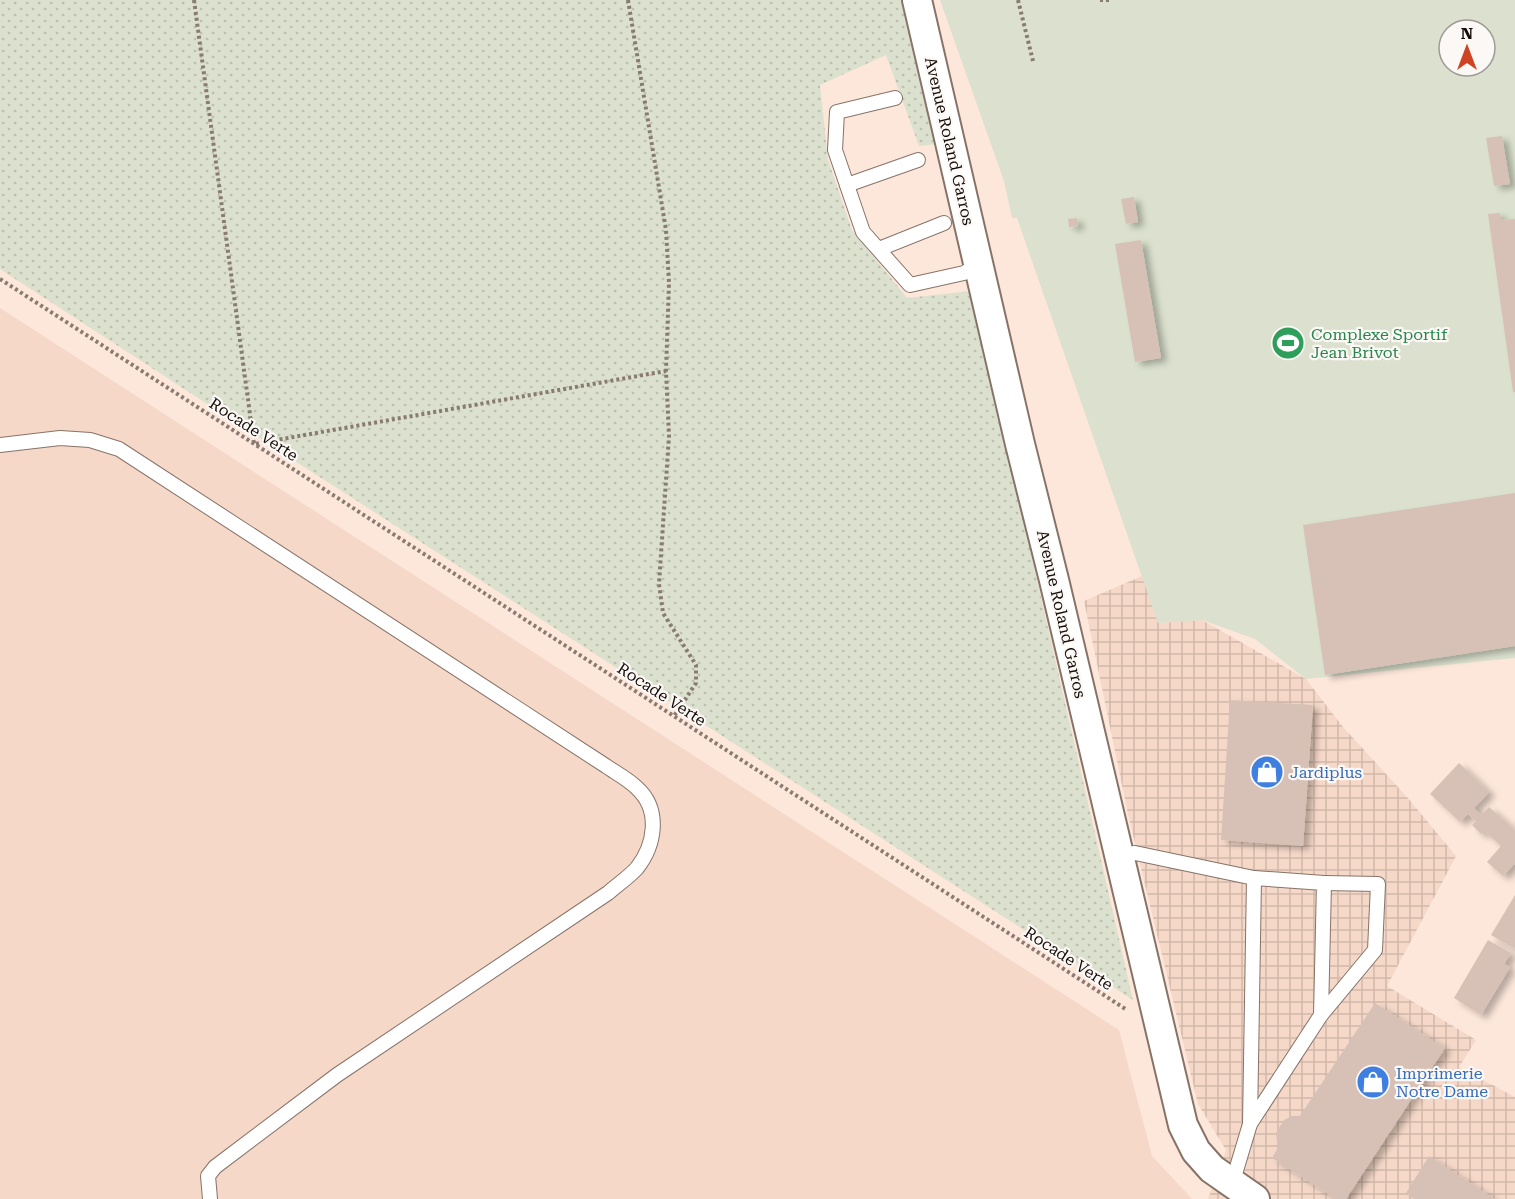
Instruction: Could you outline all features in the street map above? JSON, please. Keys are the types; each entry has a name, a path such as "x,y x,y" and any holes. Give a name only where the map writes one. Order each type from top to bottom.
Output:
{"street":[{"name":"Avenue Roland Garros","path":"917,0 1183,1125 1196,1151 1212,1169 1244,1191"}],"lane":[{"path":"895,98 837,112 835,150 863,232 910,285 964,273 979,264"},
{"path":"847,185 918,160"},
{"path":"879,249 944,223"},
{"path":"0,446 60,438 90,440 119,449 638,788 652,817 651,846 636,869 608,893 337,1075 215,1167 208,1176 210,1199"},
{"path":"1119,856 1135,853 1254,878 1378,884 1375,950 1321,1015 1250,1124"},
{"path":"1244,1191 1250,1124 1254,878"},
{"path":"1321,1015 1324,883"}],"path":[{"path":"194,0 254,444 666,371"},
{"path":"628,0 666,230 669,282 666,371 669,436 659,584 663,613 696,665 696,683 674,716"},
{"path":"1018,0 1033,61"},
{"path":"1100,0 1110,0"},
{"name":"Rocade Verte","path":"0,279 1134,1014"}],"shaded area":[{"path":"0,308 1119,1030 1152,1156 1192,1199 0,1199"},
{"path":"1142,576 1159,623 1202,620 1306,679 1343,727 1407,797 1456,856 1387,986 1476,1040 1459,1067 1515,1097 1515,1199 1208,1199 1226,1150 1198,1104 1128,814 1084,601"}],"green space":[{"path":"0,0 902,0 937,144 919,146 886,55 820,85 828,160 852,230 907,298 971,291 1133,1000 0,269"},
{"name":"Complexe Sportif Jean Brivot","path":"940,0 1515,0 1515,658 1306,679 1255,639 1202,620 1158,623 1017,218 1012,218 1004,181"}],"building":[{"path":"1502,136 1510,184 1494,186 1486,138"},
{"path":"1134,197 1138,222 1126,224 1121,199"},
{"path":"1500,213 1501,220 1515,219 1515,392 1513,392 1488,214"},
{"path":"1077,218 1078,226 1069,227 1068,219"},
{"path":"1141,240 1161,358 1135,362 1115,244"},
{"path":"1515,493 1515,646 1325,675 1303,525"},
{"name":"Jardiplus","path":"1230,700 1313,705 1303,846 1221,840"},
{"path":"1459,763 1489,792 1474,808 1481,815 1489,807 1515,830 1515,865 1503,876 1487,862 1501,846 1484,831 1481,834 1472,825 1476,821 1468,814 1460,822 1430,794"},
{"path":"1515,895 1515,949 1491,935"},
{"path":"1488,940 1511,953 1504,964 1510,967 1481,1015 1454,998"},
{"name":"Imprimerie Notre Dame","path":"1375,1003 1445,1048 1346,1199 1336,1199 1272,1158 1278,1148 1276,1133 1284,1120 1292,1116 1300,1116"},
{"path":"1429,1156 1495,1199 1415,1199 1406,1193"}],"place":[{"name":"Complexe Sportif Jean Brivot","path":"1288,343"},
{"name":"Jardiplus","path":"1267,772"},
{"name":"Imprimerie Notre Dame","path":"1373,1082"}]}
